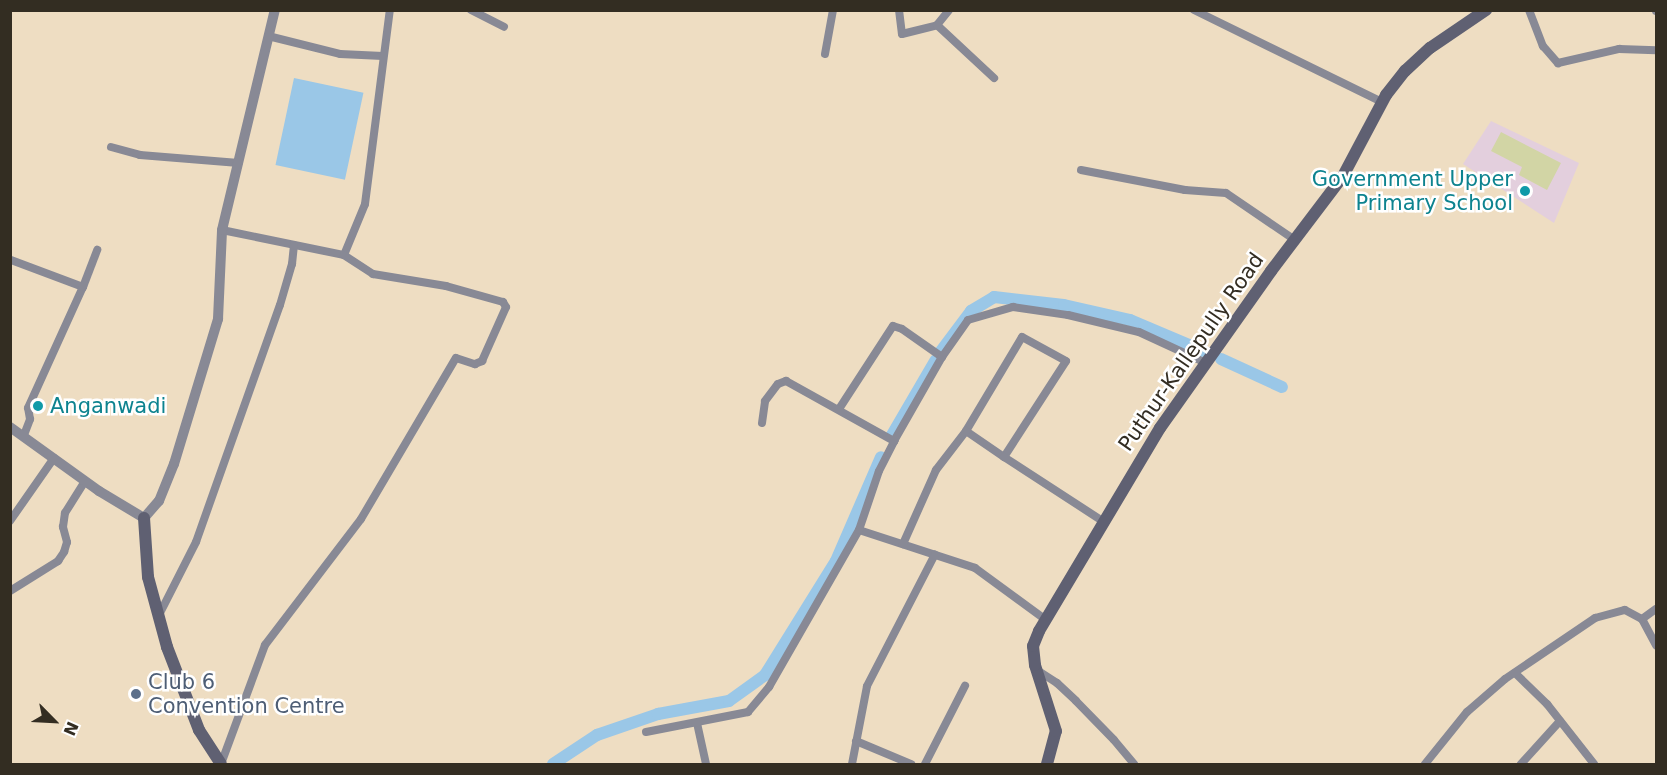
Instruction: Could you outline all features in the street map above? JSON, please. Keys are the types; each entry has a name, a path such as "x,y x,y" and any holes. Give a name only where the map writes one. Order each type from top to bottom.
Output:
{"main road":[{"name":"Puthur-Kallepully Road","path":"1047,765 1056,731 1037,670 1033,646 1046,620 1154,436 1343,176 1382,102 1405,71 1430,48 1481,12"},
{"path":"144,518 148,577 184,698 199,730 221,764"}],"street":[{"path":"10,427 85,481 144,518 159,501 174,464 218,319 222,230 275,10"},
{"path":"344,255 365,204 390,10"},
{"path":"471,10 504,27"},
{"path":"825,54 832,10"},
{"path":"899,10 902,34 937,25 949,10"},
{"path":"1194,10 1382,102"},
{"path":"1529,10 1543,46 1558,63 1618,49 1656,50"},
{"path":"937,25 994,78"},
{"path":"268,36 340,54 383,56"},
{"path":"111,147 140,155 239,163"},
{"path":"1081,170 1185,190 1226,194 1295,240"},
{"path":"221,764 265,645 361,519 456,358 475,364 482,361 506,307 503,302 446,286 374,274 344,255 222,230"},
{"path":"159,615 196,542 280,305 292,264 294,245"},
{"path":"24,435 30,419 28,408 83,288 96,249"},
{"path":"11,260 83,288"},
{"path":"646,732 748,712 770,687 859,530 879,471 894,441 942,357 968,320 1013,307 1068,315 1138,332 1206,363"},
{"path":"839,409 893,326 902,329 942,357"},
{"path":"903,544 936,470 966,431 1022,337 1066,361 1004,458"},
{"path":"762,423 765,401 783,381 839,409 894,441"},
{"path":"966,431 1104,522"},
{"path":"10,521 54,458"},
{"path":"10,591 52,565 64,552 67,542 63,526 64,513 85,481"},
{"path":"859,530 975,568 1046,620"},
{"path":"852,765 867,686 935,554"},
{"path":"1642,619 1656,609"},
{"path":"1425,765 1467,712 1515,673 1596,618 1625,610 1642,619 1656,645"},
{"path":"1037,670 1057,683 1076,701 1114,740 1134,765"},
{"path":"1515,673 1560,721 1594,765"},
{"path":"925,765 965,686"},
{"path":"1521,765 1560,721"},
{"path":"697,723 706,765"},
{"path":"856,741 911,765"}],"shaded area":[{"path":"1491,121 1579,163 1554,223 1463,164"}],"green space":[{"path":"1501,132 1561,163 1547,190 1519,175 1522,167 1491,151"}],"water":[{"path":"294,78 363,93 345,180 275,165"}],"waterway":[{"path":"941,351 971,311 994,297 1064,305 1130,320 1203,351"},
{"path":"1221,359 1282,387"},
{"path":"892,435 935,361"},
{"path":"553,764 597,735 658,714 729,701 765,675 836,561 881,457"}],"place":[{"name":"Government Upper Primary School","path":"1525,191"},
{"name":"Anganwadi","path":"38,406"},
{"name":"Club 6 Convention Centre","path":"136,694"}]}
